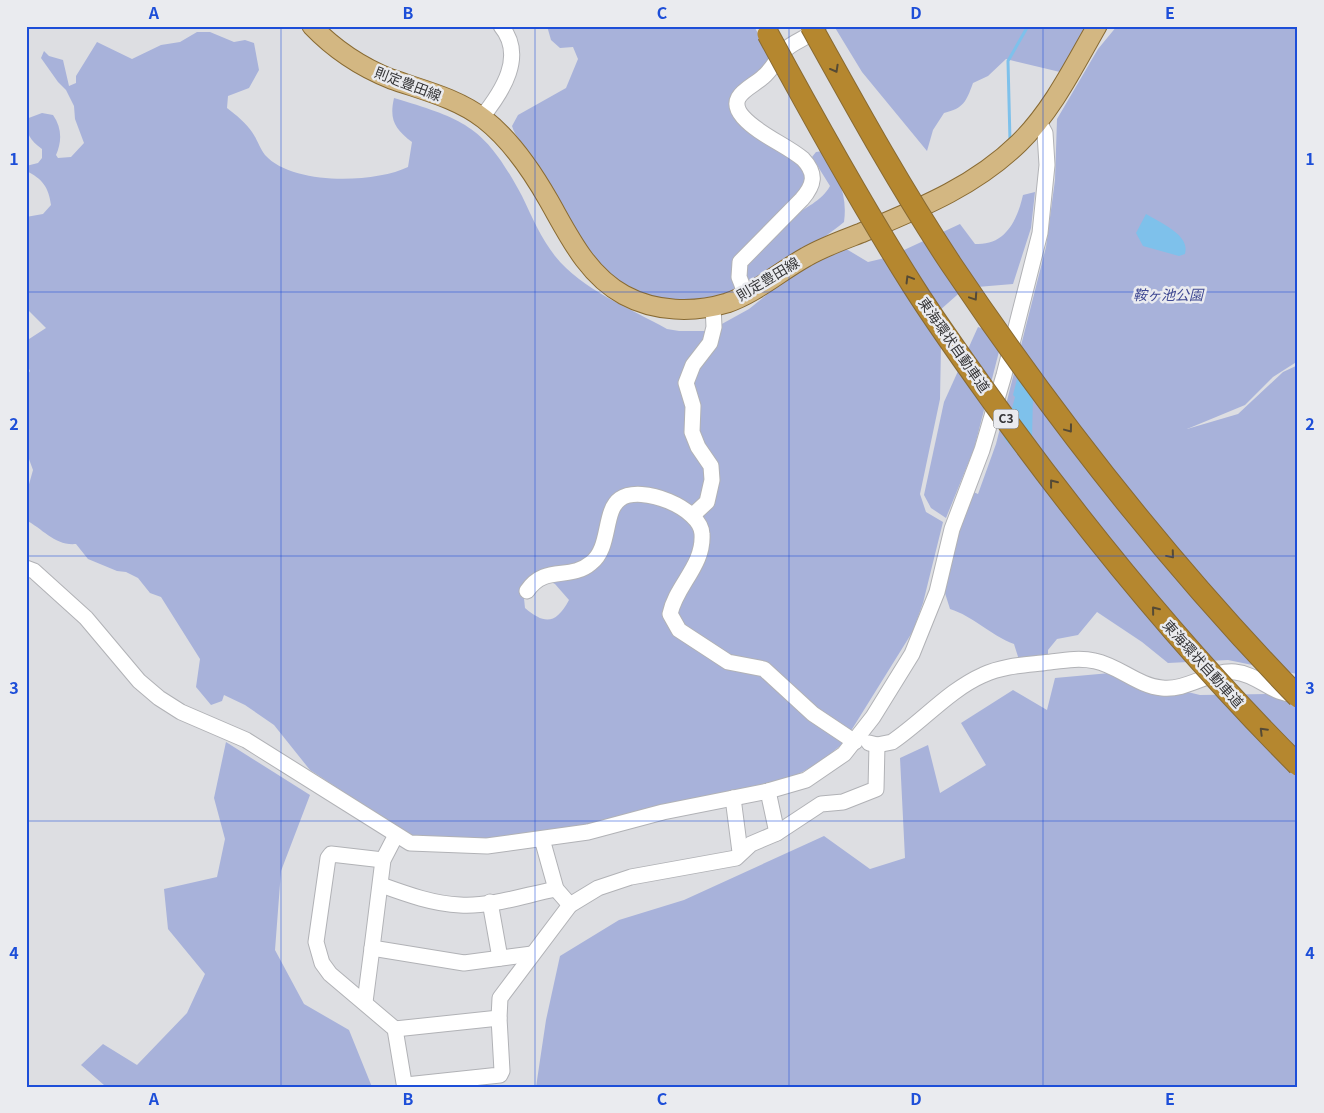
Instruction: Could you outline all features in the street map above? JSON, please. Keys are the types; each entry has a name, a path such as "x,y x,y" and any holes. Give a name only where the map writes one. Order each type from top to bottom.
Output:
{"highway":[{"path":"811,26 902,184 950,262 1006,344 1122,497 1202,593 1298,696"},
{"name":"東海環状自動車道","path":"768,34 823,136 914,287 1033,458 1164,621 1252,720 1298,765"}],"main road":[{"name":"則定豊田線","path":"312,26 326,40 371,70 450,99 482,117 506,138 523,161 578,251 606,284 623,295 657,307 676,310 712,306 746,295 807,256 957,190 992,166 1018,144 1039,122 1098,26"}],"street":[{"path":"482,117 497,97 511,69 511,43 501,26"},
{"path":"746,295 739,277 740,262 802,199 811,188 814,180 810,166 789,148 748,122 739,110 738,102 745,89 762,78 786,49 807,38 819,26"},
{"path":"26,568 34,572 86,618 139,681 159,698 181,712 253,744 413,844 487,846 588,832 663,812 768,792 806,780 844,754 890,693 912,654 937,592 952,529 978,459 1004,375 1040,233 1047,165 1046,133 1039,122"},
{"path":"693,515 707,502 712,480 711,466 698,447 692,432 693,406 686,383 693,365 710,343 714,327 712,306"},
{"path":"527,591 533,582 541,577 581,569 590,564 598,556 603,545 616,503 626,496 658,497 693,515 700,524 702,543 697,562 672,604 670,614 679,630 728,662 764,669 813,714 857,739 877,745 885,745 898,738 975,679 998,669 1070,660 1094,660 1114,667 1148,685 1164,689 1218,673 1243,673 1255,676 1283,693 1298,696"},
{"path":"382,860 331,854 328,858 316,942 322,964 330,974 395,1029 404,1082 410,1086 500,1075 502,1071 499,1004 502,994 570,905 612,882 736,858 740,852 751,844 777,833 821,804 843,802 876,789 877,745"},
{"path":"768,792 777,833"},
{"path":"733,798 740,852"},
{"path":"365,1002 381,885 382,860 396,835"},
{"path":"542,839 556,889 570,905"},
{"path":"381,885 440,903 460,906 556,889"},
{"path":"490,902 500,958"},
{"path":"372,948 464,963 532,954"},
{"path":"395,1029 499,1018"}],"green space":[{"path":"547,26 754,26 771,57 733,106 807,171 806,186 734,261 732,279 737,289 701,300 664,300 646,296 612,278 598,265 582,245 539,165 517,137 512,126 518,115 566,88 578,59 573,47 560,48 551,40"},
{"path":"834,26 1088,26 1060,72 1006,59 988,76 973,83 963,103 956,109 944,113 933,130 927,151 862,72"},
{"name":"鞍ヶ池公園","path":"1117,26 1298,26 1298,361 1273,377 1245,405 1187,429 1238,414 1283,372 1298,365 1297,674 1228,660 1168,663 1142,642 1097,612 1078,635 1057,639 1048,650 1048,660 1020,663 1014,644 997,636 966,616 950,609 944,590 955,540 971,491 978,494 996,444 1046,247 1055,180 1057,119 1098,49"},
{"path":"197,32 210,32 234,42 245,40 254,43 259,70 249,88 228,96 227,108 247,126 265,155 278,165 314,177 335,179 376,176 394,172 408,167 412,142 401,133 395,123 392,112 394,98 440,113 472,129 497,155 522,196 550,249 566,268 579,279 607,297 667,329 705,331 707,343 691,362 683,382 690,408 689,435 708,469 706,494 702,502 692,511 673,500 644,491 624,494 613,499 604,536 594,555 587,562 579,566 551,571 541,574 532,580 523,589 525,608 532,614 544,619 555,618 569,600 555,584 545,579 586,570 598,562 608,543 614,514 618,506 626,501 638,498 661,501 690,517 698,531 697,554 686,576 666,605 666,616 675,631 728,665 764,673 812,718 846,741 819,763 791,778 661,806 583,827 486,839 414,838 310,770 274,725 245,705 224,695 222,701 211,705 196,687 200,659 161,597 150,593 138,578 88,559 76,544 55,540 26,520 26,495 33,470 26,451 26,377 30,371 26,363 26,341 46,328 26,308 26,217 43,214 51,205 49,193 44,184 26,171 26,166 38,163 42,158 42,149 34,143 30,136 26,119 42,113 53,115 60,135 56,155 58,158 71,157 84,143 75,119 74,106 66,90 41,58 44,51 49,56 63,60 69,86 76,83 76,76 97,42 132,59 161,45 180,42"},
{"path":"823,151 837,176 843,193 844,222 782,265 746,282 744,270 746,264 757,250 791,218 822,196 830,186 812,157 816,152"},
{"path":"1035,192 1031,228 1013,284 965,288 931,318 941,346 940,399 920,494 926,512 943,522 923,603 913,631 849,734 810,707 778,675 730,658 680,624 676,604 689,587 699,516 710,500 689,383 720,325 749,309 801,267 839,249 848,250 868,262 889,257 960,224 975,244 985,244 994,241 1008,230 1017,214 1023,195"},
{"path":"978,327 1003,336 974,449 946,518 931,508 924,495 944,402"},
{"path":"1110,673 1200,695 1268,694 1298,688 1298,1087 536,1087 546,1020 560,956 619,920 684,900 824,836 870,869 905,858 900,758 928,745 940,793 986,765 961,723 1013,690 1047,710 1055,678"},
{"path":"226,742 310,795 281,871 275,950 304,1004 349,1030 372,1087 103,1087 104,1085 81,1065 103,1044 137,1065 187,1013 205,974 168,929 164,889 217,877 225,839 214,798"}],"shaded area":[{"path":"1146,214 1179,235 1186,247 1185,254 1179,256 1143,246 1136,233"},
{"path":"1018,375 1033,396 1032,438 1015,451 1004,438 1015,397 1013,395"}],"waterway":[{"path":"1010,141 1008,61 1028,26"}]}
